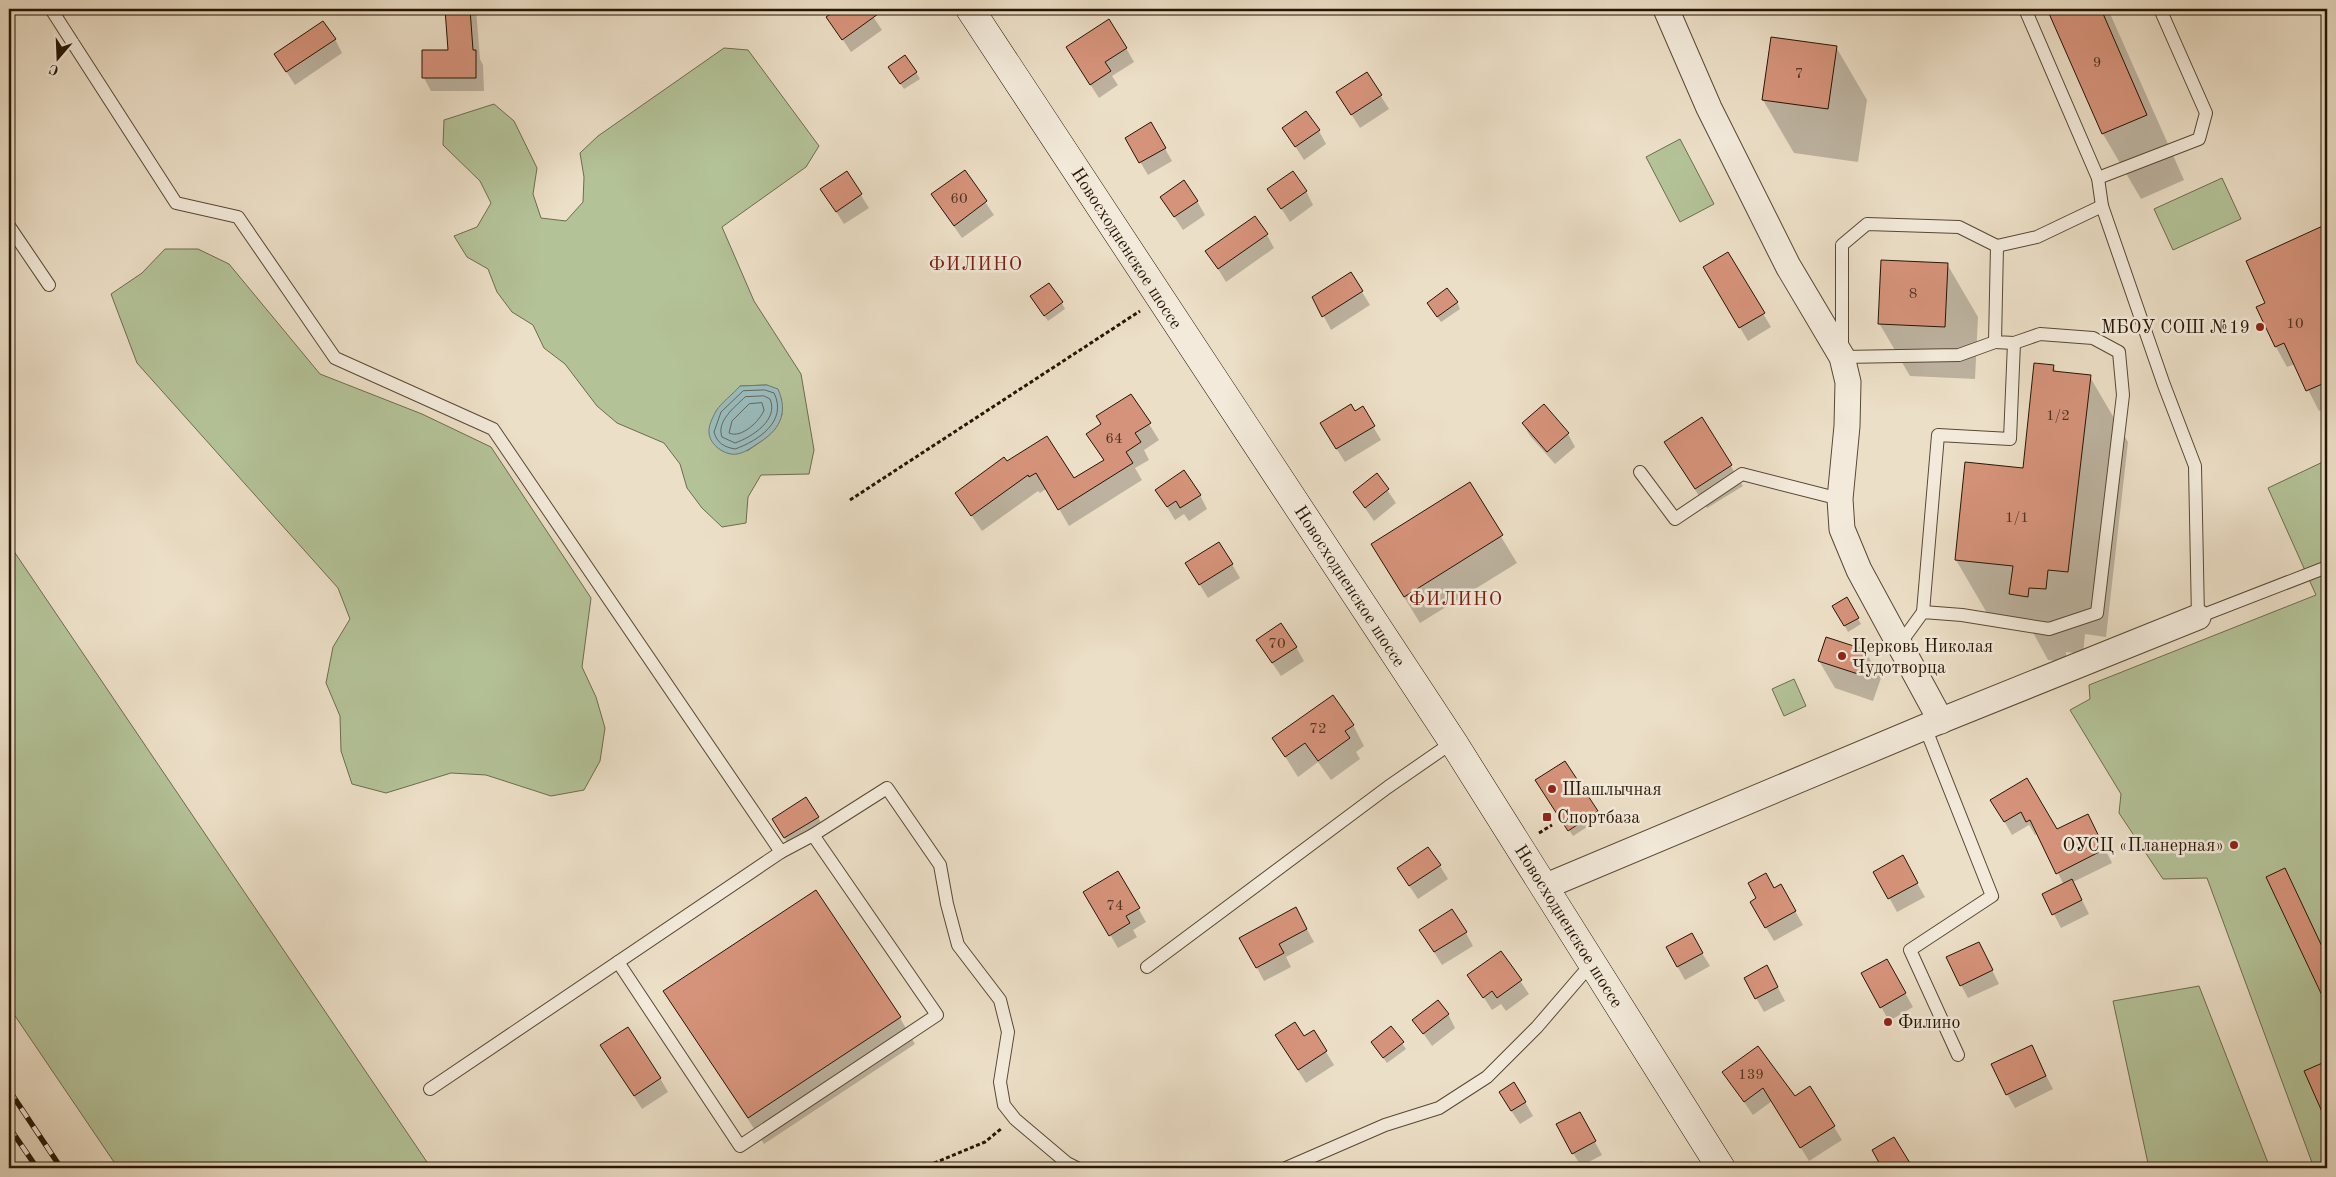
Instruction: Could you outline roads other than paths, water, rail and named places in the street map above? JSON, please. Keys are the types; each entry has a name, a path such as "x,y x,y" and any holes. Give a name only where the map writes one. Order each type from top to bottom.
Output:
{"main road":[{"name":"Новосходненское шоссе","path":"970,9 1453,742 1721,1168"}],"street":[{"path":"1666,9 1709,108 1788,266 1842,357 1848,382 1847,426 1840,499 1842,529 1859,570 1900,644 1933,724"},
{"path":"1544,887 1933,724 2198,617"}],"lane":[{"path":"51,9 176,202 238,218 335,358 492,429 781,852"},
{"path":"2024,9 2098,178 2102,206 2164,385 2195,466 2198,617 2327,567"},
{"path":"2098,178 2199,139 2206,113 2160,9"},
{"path":"1923,612 1962,615 2049,629 2097,613 2123,395 2119,352 2093,338 2040,334 2014,343 1995,342 1959,354 1842,357 1842,245 1867,224 1959,228 1997,246 2037,237 2102,206"},
{"path":"9,226 49,285"},
{"path":"1995,342 1997,246"},
{"path":"1900,644 1923,612 1938,435 2010,439 2014,343"},
{"path":"1640,472 1675,520 1742,474 1840,499"},
{"path":"1933,724 1992,896 1910,950 1958,1055"},
{"path":"1147,967 1388,787 1453,742"},
{"path":"430,1089 781,852 887,788 940,864 947,904 958,945 1000,1000 1008,1032 1000,1082 1004,1105 1015,1119 1067,1163 1077,1168"},
{"path":"618,962 740,1146 937,1015 812,835"},
{"path":"1286,1168 1385,1125 1439,1108 1487,1077 1537,1027 1592,963"}],"water":[{"path":"767,385 778,389 781,398 782,414 776,427 765,439 742,453 732,454 719,449 712,442 709,430 718,408 740,386"}],"railway":[{"path":"9,1090 61,1168"},
{"path":"9,1127 37,1168"},
{"path":"9,1162 13,1168"}],"place":[{"name":"МБОУ СОШ №19","path":"2260,327"},
{"name":"Церковь Николая Чудотворца","path":"1842,656"},
{"name":"Шашлычная","path":"1552,789"},
{"name":"Спортбаза","path":"1547,817"},
{"name":"ОУСЦ «Планерная»","path":"2234,845"},
{"name":"Филино","path":"1888,1022"}],"district":[{"name":"ФИЛИНО","path":"976,263"},
{"name":"ФИЛИНО","path":"1456,598"}]}
